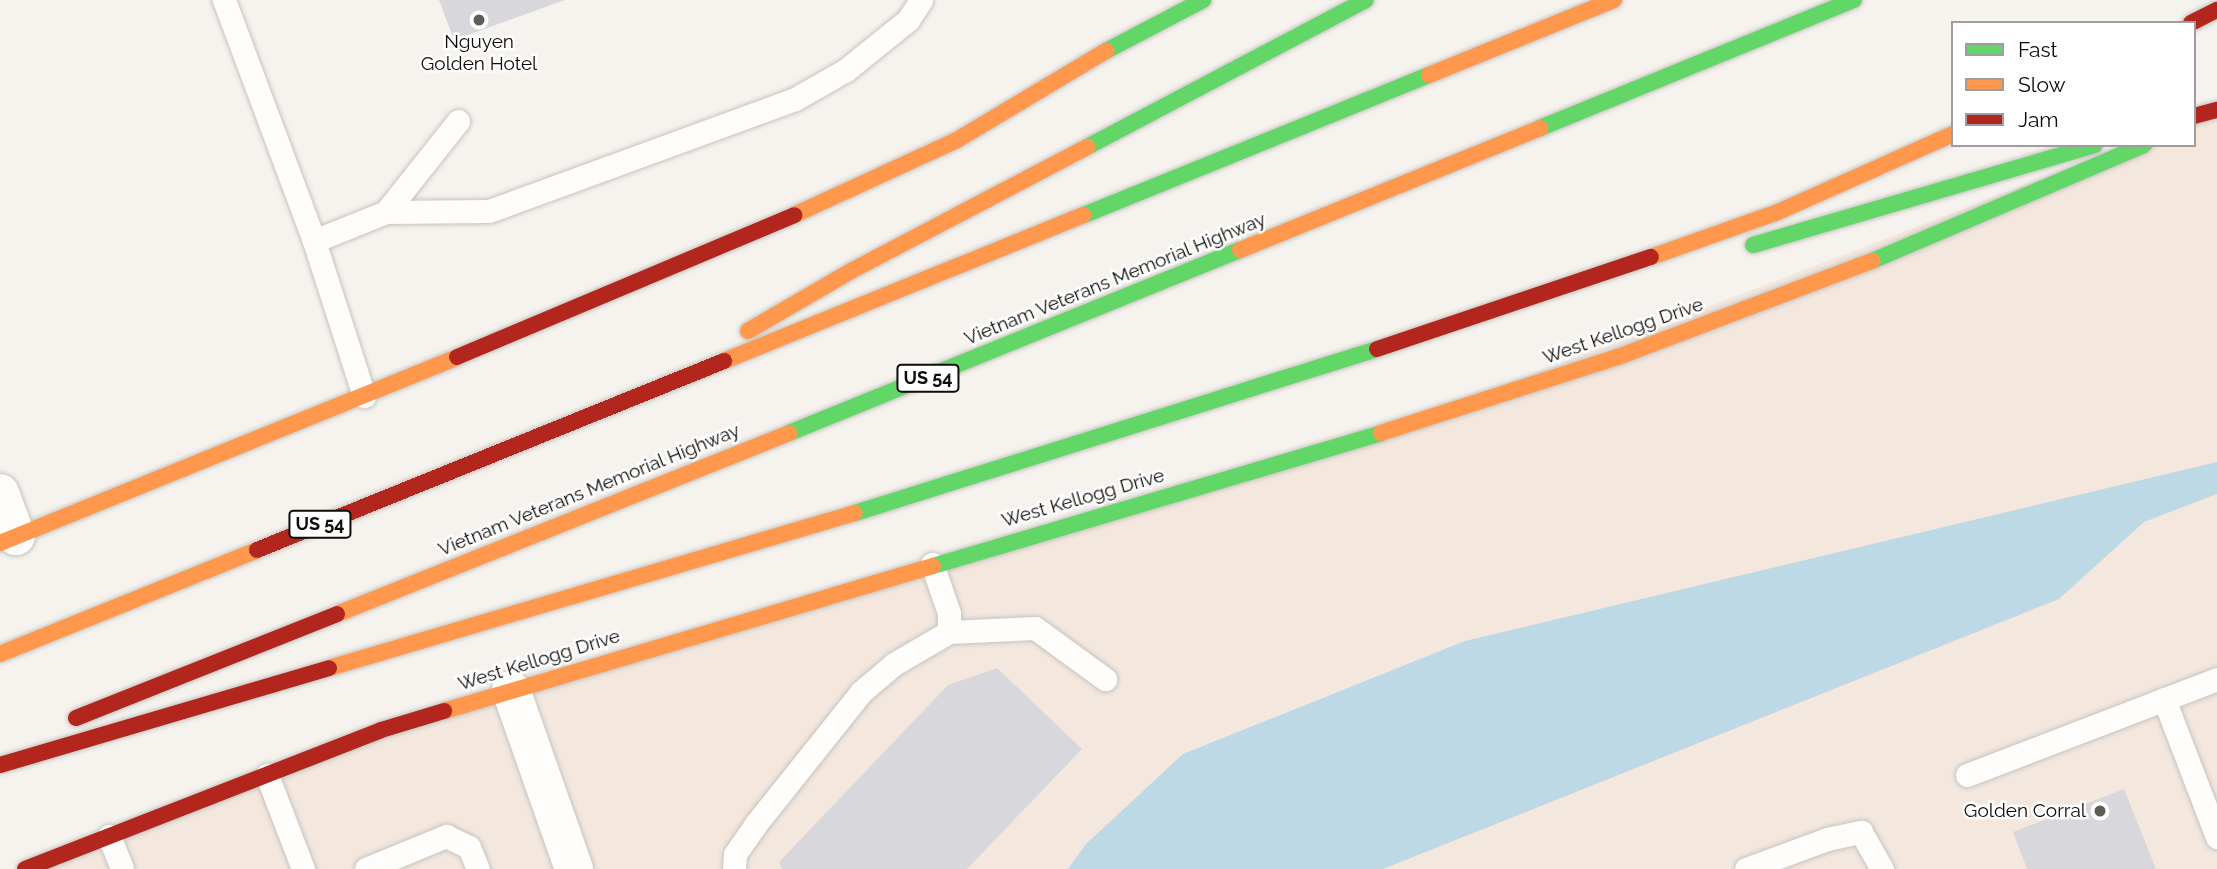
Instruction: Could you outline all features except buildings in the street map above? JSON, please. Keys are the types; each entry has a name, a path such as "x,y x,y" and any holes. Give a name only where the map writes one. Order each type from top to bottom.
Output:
{"main road":[{"path":"8,539 699,259 957,141 1069,70 1203,0"},
{"path":"640,394 851,271 1366,0"},
{"name":"US 54","path":"0,654 1614,0"},
{"name":"Vietnam Veterans Memorial Highway","path":"62,724 922,380 1854,0"},
{"path":"2195,21 2217,10"},
{"path":"2196,116 2217,111"},
{"path":"2196,122 2217,111"},
{"path":"0,765 903,499 1507,308 1778,212 1951,135"},
{"path":"1737,250 2088,147"},
{"name":"West Kellogg Drive","path":"25,869 380,730 1378,433 1619,357 1803,290 2139,147"},
{"path":"1507,308 1670,269"},
{"path":"0,750 25,739"}],"street":[{"path":"0,493 8,539"},
{"path":"512,690 574,869"}],"lane":[{"path":"224,0 314,240 364,396"},
{"path":"314,240 386,212 489,211 795,99 846,70 908,20 921,0"},
{"path":"386,212 458,121"},
{"path":"932,564 949,613 949,632"},
{"path":"734,869 735,855 755,825 861,692 894,664 949,632 1035,628 1105,679"},
{"path":"1967,775 2217,679"},
{"path":"2164,699 2217,837"},
{"path":"267,775 303,869"},
{"path":"1746,869 1828,839 1861,832 1882,869"},
{"path":"109,836 122,869"},
{"path":"366,869 446,836 469,847 478,869"}],"shaded area":[{"path":"2217,112 2217,869 38,869 381,730 1378,433 2125,147 2196,147 2196,120"}],"water":[{"path":"2217,462 2217,494 2144,522 2059,599 1383,869 1068,869 1086,844 1183,754 1465,641"}],"traffic: fast":[{"path":"1106,51 1203,0"},
{"path":"1087,147 1366,0"},
{"path":"1540,128 1854,0"},
{"path":"1084,215 1429,75"},
{"path":"1753,245 2088,147"},
{"path":"1872,261 2139,147"},
{"path":"789,433 1240,250"},
{"path":"855,513 1377,349"},
{"path":"933,566 1381,433"}],"traffic: slow":[{"path":"1429,75 1614,0"},
{"path":"794,215 957,140 1106,51"},
{"path":"1240,250 1540,128"},
{"path":"1651,257 1778,212 1951,135"},
{"path":"748,331 851,271 1087,147"},
{"path":"724,361 1084,215"},
{"path":"1381,433 1618,357 1872,261"},
{"path":"0,543 457,357"},
{"path":"337,614 789,433"},
{"path":"329,668 855,513"},
{"path":"0,654 257,550"},
{"path":"444,711 933,566"}],"traffic: jam":[{"path":"2195,21 2217,10"},
{"path":"2196,115 2217,110"},
{"path":"457,357 794,215"},
{"path":"1377,349 1651,257"},
{"path":"257,550 724,361"},
{"path":"76,718 337,614"},
{"path":"0,765 329,668"},
{"path":"25,869 381,730 444,711"}],"place":[{"name":"Nguyen Golden Hotel","path":"479,20"},
{"name":"Golden Corral","path":"2100,811"}]}
